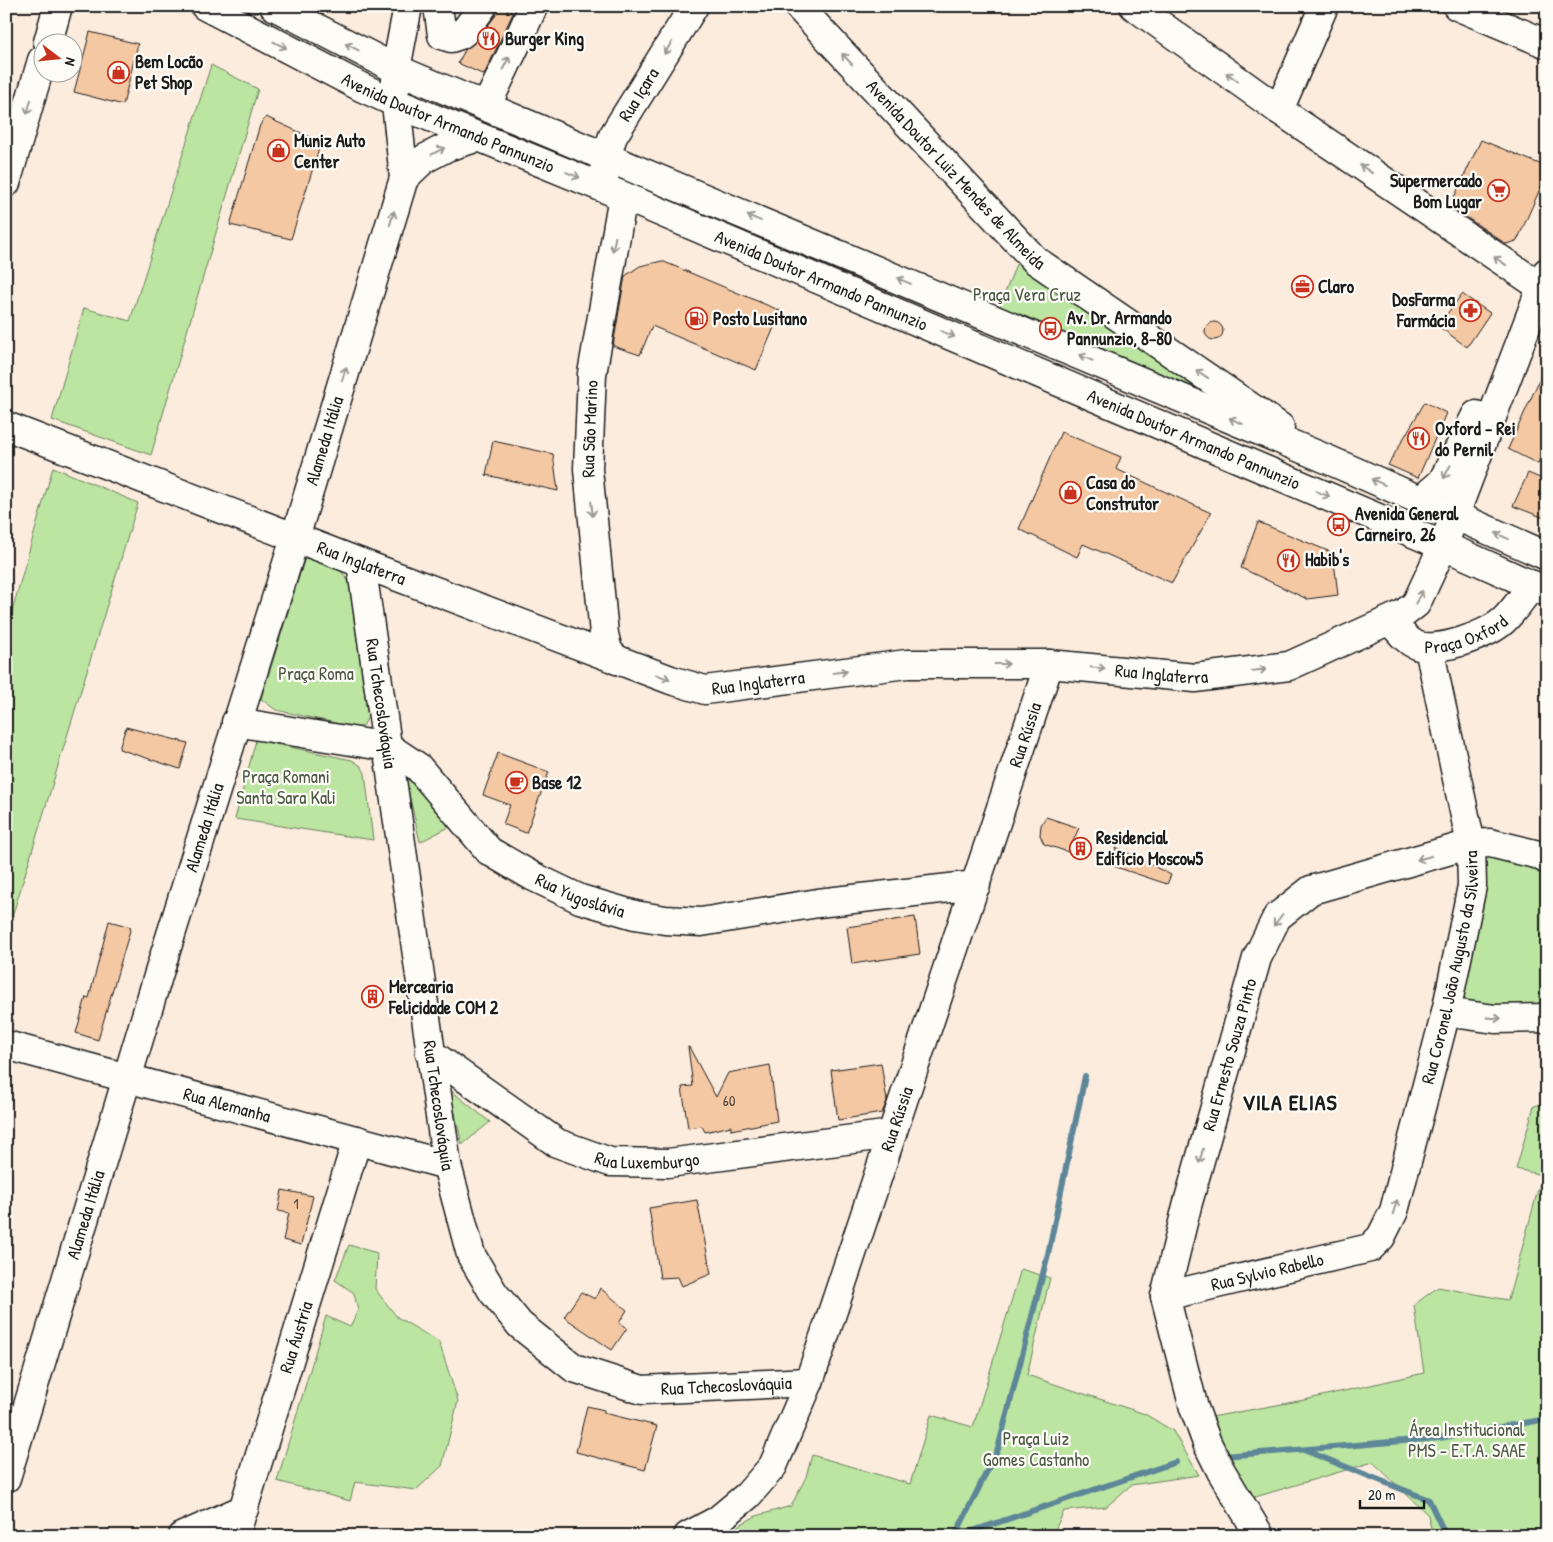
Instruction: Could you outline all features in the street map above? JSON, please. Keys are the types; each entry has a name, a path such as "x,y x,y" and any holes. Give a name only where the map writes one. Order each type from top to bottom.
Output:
{"street":[{"path":"51,32 58,6"},
{"name":"Avenida Doutor Armando Pannunzio","path":"205,6 241,15 363,88 396,103 614,192 1540,588"},
{"name":"Avenida Doutor Armando Pannunzio","path":"274,6 396,69 1329,460 1547,556"},
{"name":"Alameda Itália","path":"6,1478 404,178 396,103 396,69 408,6"},
{"path":"438,6 442,35 451,38 464,32 483,6"},
{"path":"486,107 530,14 533,7 531,6"},
{"name":"Rua Içara","path":"614,192 603,174 606,156 613,136 694,6"},
{"path":"1134,6 1279,110 1545,284 1442,482 1421,500"},
{"path":"1279,110 1324,6"},
{"path":"1457,6 1547,44"},
{"name":"Avenida Doutor Luiz Mendes de Almeida","path":"807,9 1035,260 1329,460"},
{"path":"6,183 36,82"},
{"name":"Alameda Itália","path":"404,178 424,159 447,147 479,137"},
{"name":"Rua São Marino","path":"614,192 592,374 588,469 604,634 608,651 617,660"},
{"name":"Rua Inglaterra","path":"6,426 361,564 670,680 705,690 908,664 1049,664 1195,678 1289,666 1403,614 1416,604 1443,546 1545,284"},
{"name":"Rua Tchecoslováquia","path":"361,564 447,1165 471,1254 493,1292 520,1325 574,1368 642,1390 809,1382"},
{"name":"Praça Oxford","path":"1390,620 1403,635 1415,644 1429,648 1486,633 1504,620 1540,588"},
{"name":"Rua Coronel João Augusto da Silveira","path":"1370,1248 1381,1236 1394,1212 1446,1012 1472,886 1471,844 1429,648"},
{"name":"Rua Rússia","path":"688,1536 718,1520 748,1495 773,1466 809,1382 1049,664"},
{"name":"Rua Yugoslávia","path":"236,722 388,747 418,768 489,851 532,876 580,900 635,915 665,920 701,922 818,903 976,885"},
{"name":"Rua Ernesto Souza Pinto","path":"1260,1536 1221,1471 1207,1443 1194,1408 1165,1296 1186,1206 1257,958 1277,917 1311,890 1471,844 1490,843 1539,855 1547,860"},
{"path":"1446,1012 1495,1019 1547,1018"},
{"name":"Rua Alemanha","path":"6,1045 447,1165"},
{"name":"Rua Luxemburgo","path":"430,1054 557,1143 610,1162 668,1163 892,1134"},
{"name":"Rua Áustria","path":"235,1536 357,1140"},
{"name":"Rua Sylvio Rabello","path":"1165,1296 1370,1248"},
{"path":"183,1536 244,1510"}],"green space":[{"path":"211,65 258,89 151,455 52,420 84,308 130,321"},
{"name":"Praça Vera Cruz","path":"1016,264 1224,401 1000,306"},
{"path":"53,467 138,503 6,937 6,632"},
{"name":"Praça Roma","path":"309,556 336,564 349,582 368,717 363,726 358,728 276,710 261,699 304,561"},
{"name":"Praça Romani Santa Sara Kali","path":"256,740 352,760 361,766 365,773 373,840 235,819"},
{"path":"405,776 453,825 420,842"},
{"path":"1485,856 1532,865 1547,872 1547,1014 1455,1009"},
{"path":"450,1090 490,1122 462,1145"},
{"name":"Área Institucional PMS - E.T.A. SAAE","path":"1547,1103 1547,1536 1433,1536 1428,1515 1373,1462 1252,1498 1206,1418 1304,1400 1424,1373 1414,1305 1438,1287 1508,1300 1542,1175 1516,1169 1534,1106"},
{"path":"349,1245 377,1253 375,1289 397,1317 439,1342 458,1401 442,1466 416,1490 355,1482 350,1501 277,1481 326,1316 350,1327 358,1310 354,1293 335,1280"},
{"name":"Praça Luiz Gomes Castanho","path":"1021,1269 1050,1278 1027,1375 1145,1414 1173,1431 1199,1475 1131,1485 1106,1507 1064,1511 1052,1536 720,1536 756,1516 791,1506 806,1477 812,1455 910,1484 931,1415 973,1427"}],"building":[{"name":"Burger King","path":"498,6 502,6 513,13 484,75 458,63 465,50 476,41 496,15"},
{"path":"90,32 138,44 123,105 74,92 77,82 82,82 82,62"},
{"path":"266,117 321,142 291,239 230,225 260,125"},
{"name":"Supermercado Bom Lugar","path":"1481,140 1547,167 1547,173 1517,241 1506,244 1450,206"},
{"name":"Posto Lusitano","path":"662,261 781,311 756,370 652,326 640,355 613,346 625,276 640,266"},
{"path":"1462,294 1490,313 1467,347 1438,326"},
{"path":"1214,322 1220,325 1223,331 1220,337 1214,340 1208,337 1205,331 1208,325"},
{"path":"1547,363 1547,442 1538,464 1508,449"},
{"name":"Oxford - Rei do Pernil","path":"1425,402 1446,413 1418,478 1388,465"},
{"path":"1061,432 1121,457 1116,469 1211,513 1172,583 1083,544 1077,557 1019,529"},
{"path":"493,441 553,454 558,491 486,475"},
{"path":"1528,473 1547,481 1547,519 1513,506"},
{"name":"Habib's","path":"1258,522 1333,553 1338,595 1307,599 1241,568"},
{"path":"126,727 188,743 180,769 119,749"},
{"name":"Base 12","path":"498,753 549,772 526,833 503,824 510,805 483,795"},
{"path":"1046,817 1079,828 1068,852 1044,844 1040,835 1041,825"},
{"path":"1116,847 1171,875 1167,884 1113,866"},
{"path":"915,917 920,954 852,964 847,927"},
{"path":"109,921 131,927 98,1040 76,1033 86,997 89,998"},
{"path":"688,1047 716,1097 728,1073 770,1065 777,1121 731,1130 731,1126 705,1132 702,1126 688,1128 682,1087 693,1086"},
{"path":"881,1063 887,1101 882,1113 838,1120 831,1070"},
{"path":"282,1190 313,1196 301,1245 283,1240 289,1213 278,1211"},
{"path":"697,1200 711,1274 682,1286 678,1277 660,1278 649,1208"},
{"path":"600,1288 627,1310 619,1323 627,1328 612,1350 564,1317 581,1292 595,1299"},
{"path":"587,1406 604,1410 604,1413 657,1426 645,1470 576,1452"}],"waterway":[{"path":"955,1536 998,1449 1048,1254 1085,1076"},
{"path":"1224,1456 1439,1438 1547,1419"},
{"path":"1304,1450 1429,1500 1446,1536"},
{"path":"958,1536 1176,1462"}],"place":[{"name":"Burger King","path":"489,39"},
{"name":"Bem Locão Pet Shop","path":"119,72"},
{"name":"Muniz Auto Center","path":"278,151"},
{"name":"Supermercado Bom Lugar","path":"1498,191"},
{"name":"Claro","path":"1302,287"},
{"name":"DosFarma Farmácia","path":"1471,310"},
{"name":"Posto Lusitano","path":"697,319"},
{"name":"Av. Dr. Armando Pannunzio, 8-80","path":"1051,328"},
{"name":"Oxford - Rei do Pernil","path":"1419,439"},
{"name":"Casa do Construtor","path":"1070,493"},
{"name":"Avenida General Carneiro, 26","path":"1339,524"},
{"name":"Habib's","path":"1289,560"},
{"name":"Base 12","path":"516,783"},
{"name":"Residencial Edifício Moscow5","path":"1080,848"},
{"name":"Mercearia Felicidade COM 2","path":"373,997"}],"district":[{"name":"VILA ELIAS","path":"1290,1102"}]}
